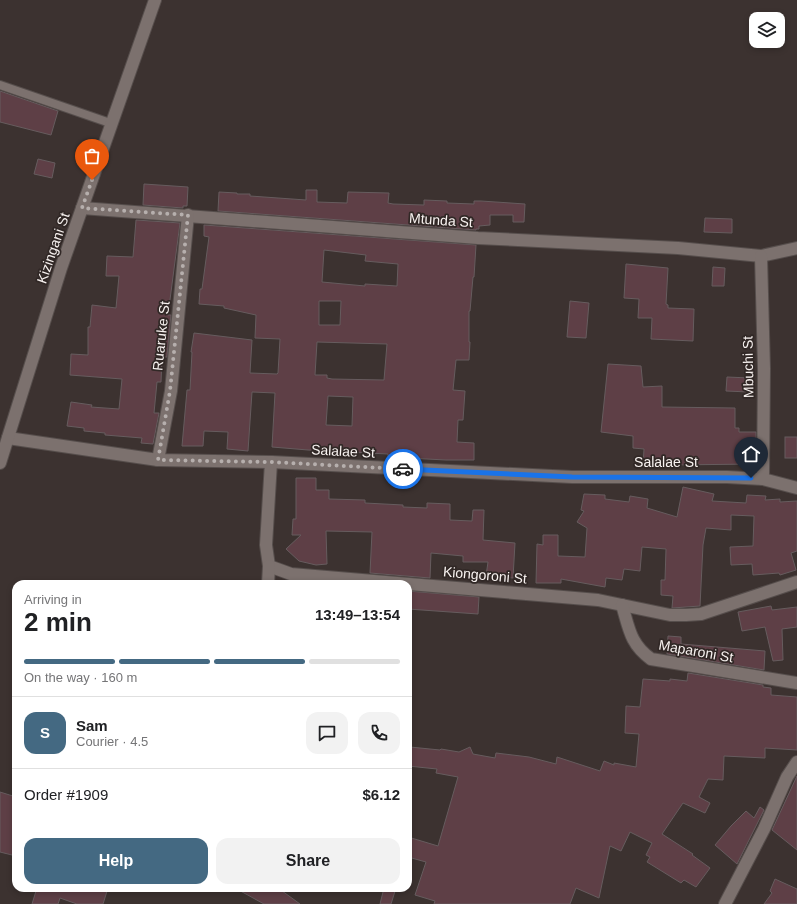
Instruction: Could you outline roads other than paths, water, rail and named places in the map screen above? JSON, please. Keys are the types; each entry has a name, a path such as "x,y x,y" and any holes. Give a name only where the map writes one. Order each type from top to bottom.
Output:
{"street":[{"name":"Kizingani St","path":"0,462 61,268 113,124 155,0"},
{"name":"Mtunda St","path":"82,208 478,238 678,248 761,256 797,248"},
{"name":"Ruaruke St","path":"158,460 171,384 188,215"},
{"name":"Mbuchi St","path":"761,256 764,369 763,479"},
{"name":"Salalae St","path":"8,438 158,460 270,462 572,477 727,477 763,479 797,488"},
{"path":"268,580 269,566 266,545 270,462"},
{"name":"Kiongoroni St","path":"269,566 291,574 362,580"},
{"name":"Kiongoroni St","path":"412,584 598,600 686,616 701,614 797,582"},
{"name":"Maparoni St","path":"622,605 630,633 635,644 651,659 797,683"},
{"path":"725,904 764,829 787,777 797,762"}],"lane":[{"path":"0,84 113,124"}]}
